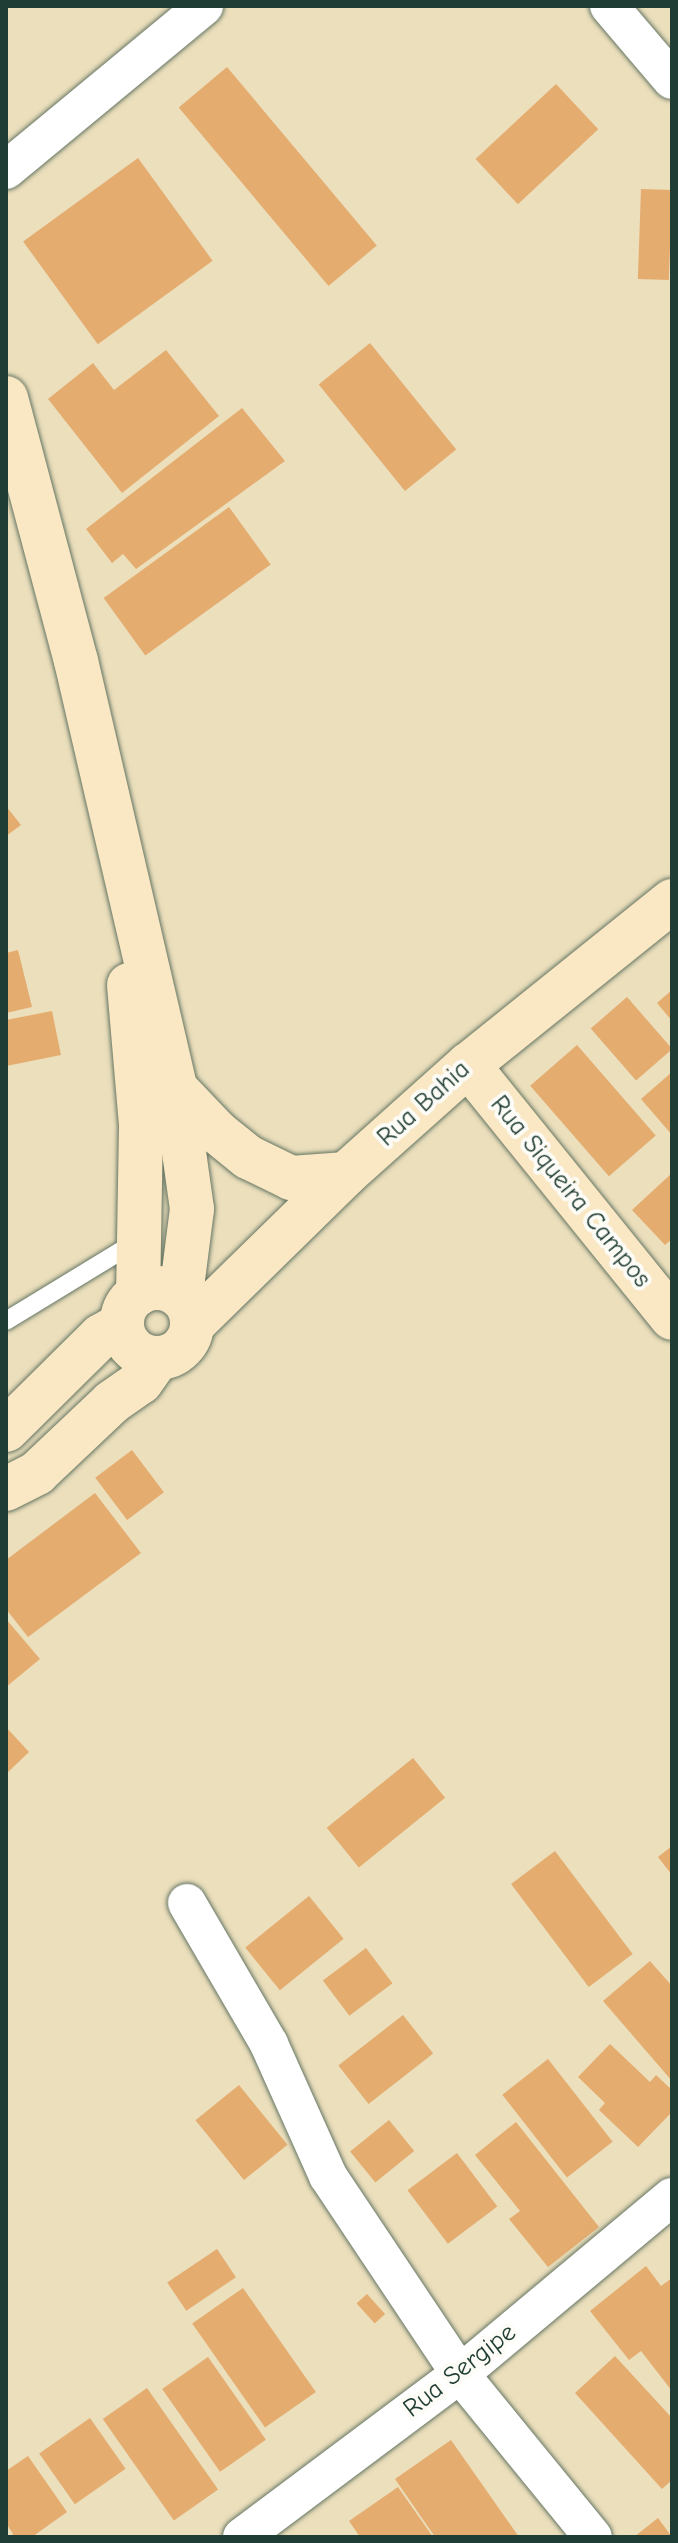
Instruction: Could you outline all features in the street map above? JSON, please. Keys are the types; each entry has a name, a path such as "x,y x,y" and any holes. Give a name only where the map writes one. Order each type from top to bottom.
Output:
{"main road":[{"path":"6,398 72,645 116,827 175,1088 192,1209 158,1310 101,1336 6,1430"},
{"path":"6,1489 37,1473 112,1402 141,1382 157,1359 174,1355 187,1342 158,1310 139,1239 141,1126 116,827"},
{"name":"Rua Bahia","path":"158,1310 346,1174 468,1065 672,901"},
{"name":"Rua Siqueira Campos","path":"468,1065 672,1318"},
{"path":"175,1088 217,1132 248,1157 291,1178 346,1174"}],"street":[{"path":"6,170 204,6"},
{"path":"609,6 672,80"},
{"path":"187,1903 269,2044 328,2176 460,2374 593,2537"},
{"name":"Rua Sergipe","path":"242,2537 460,2374 672,2197"}],"lane":[{"path":"6,1321 139,1239"}],"building":[{"path":"227,67 377,245 329,286 179,107"},
{"path":"556,84 598,129 518,204 476,159"},
{"path":"138,158 213,261 98,344 23,241"},
{"path":"641,189 672,190 669,280 638,279"},
{"path":"370,343 456,449 405,491 319,385"},
{"path":"166,350 219,416 122,493 48,399 93,363 114,390"},
{"path":"242,408 285,461 136,569 123,554 112,563 86,529"},
{"path":"229,507 271,564 145,656 104,598"},
{"path":"6,806 21,825 6,836"},
{"path":"18,950 32,1007 6,1013 6,953"},
{"path":"672,990 672,1021 657,1003"},
{"path":"627,997 672,1049 636,1081 591,1028"},
{"path":"52,1011 61,1055 6,1066 6,1020"},
{"path":"577,1045 656,1136 609,1176 530,1086"},
{"path":"672,1072 672,1135 641,1099"},
{"path":"672,1173 672,1239 665,1245 632,1210"},
{"path":"132,1450 164,1492 127,1520 95,1478"},
{"path":"95,1493 141,1553 28,1637 6,1609 6,1560"},
{"path":"6,1619 40,1659 6,1687"},
{"path":"6,1727 29,1752 6,1774"},
{"path":"413,1758 445,1798 359,1867 327,1828"},
{"path":"672,1846 672,1875 658,1857"},
{"path":"555,1851 633,1954 589,1987 511,1884"},
{"path":"309,1896 344,1939 280,1990 245,1948"},
{"path":"366,1948 392,1983 349,2016 323,1980"},
{"path":"650,1961 672,1986 672,2081 603,2001"},
{"path":"403,2015 433,2054 369,2104 338,2065"},
{"path":"610,2044 650,2082 656,2075 672,2090 672,2112 638,2147 599,2110 605,2103 578,2077"},
{"path":"548,2059 613,2142 567,2177 502,2095"},
{"path":"239,2085 287,2145 244,2180 195,2120"},
{"path":"389,2120 414,2151 375,2183 350,2151"},
{"path":"516,2122 599,2227 548,2267 509,2219 520,2211 475,2155"},
{"path":"457,2153 497,2207 448,2244 407,2190"},
{"path":"217,2249 236,2277 186,2311 167,2283"},
{"path":"646,2266 661,2286 672,2278 672,2391 641,2351 629,2360 590,2311"},
{"path":"243,2288 316,2392 265,2428 192,2324"},
{"path":"367,2294 385,2314 375,2323 357,2303"},
{"path":"615,2356 672,2418 672,2480 662,2489 575,2393"},
{"path":"208,2357 266,2440 220,2472 162,2389"},
{"path":"147,2388 218,2490 174,2521 103,2419"},
{"path":"90,2418 126,2469 75,2504 39,2454"},
{"path":"451,2440 519,2537 435,2537 395,2479"},
{"path":"28,2456 67,2512 32,2537 9,2537 13,2534 6,2523 6,2471"},
{"path":"398,2487 433,2537 360,2537 349,2521"},
{"path":"658,2518 672,2537 634,2537"}]}
